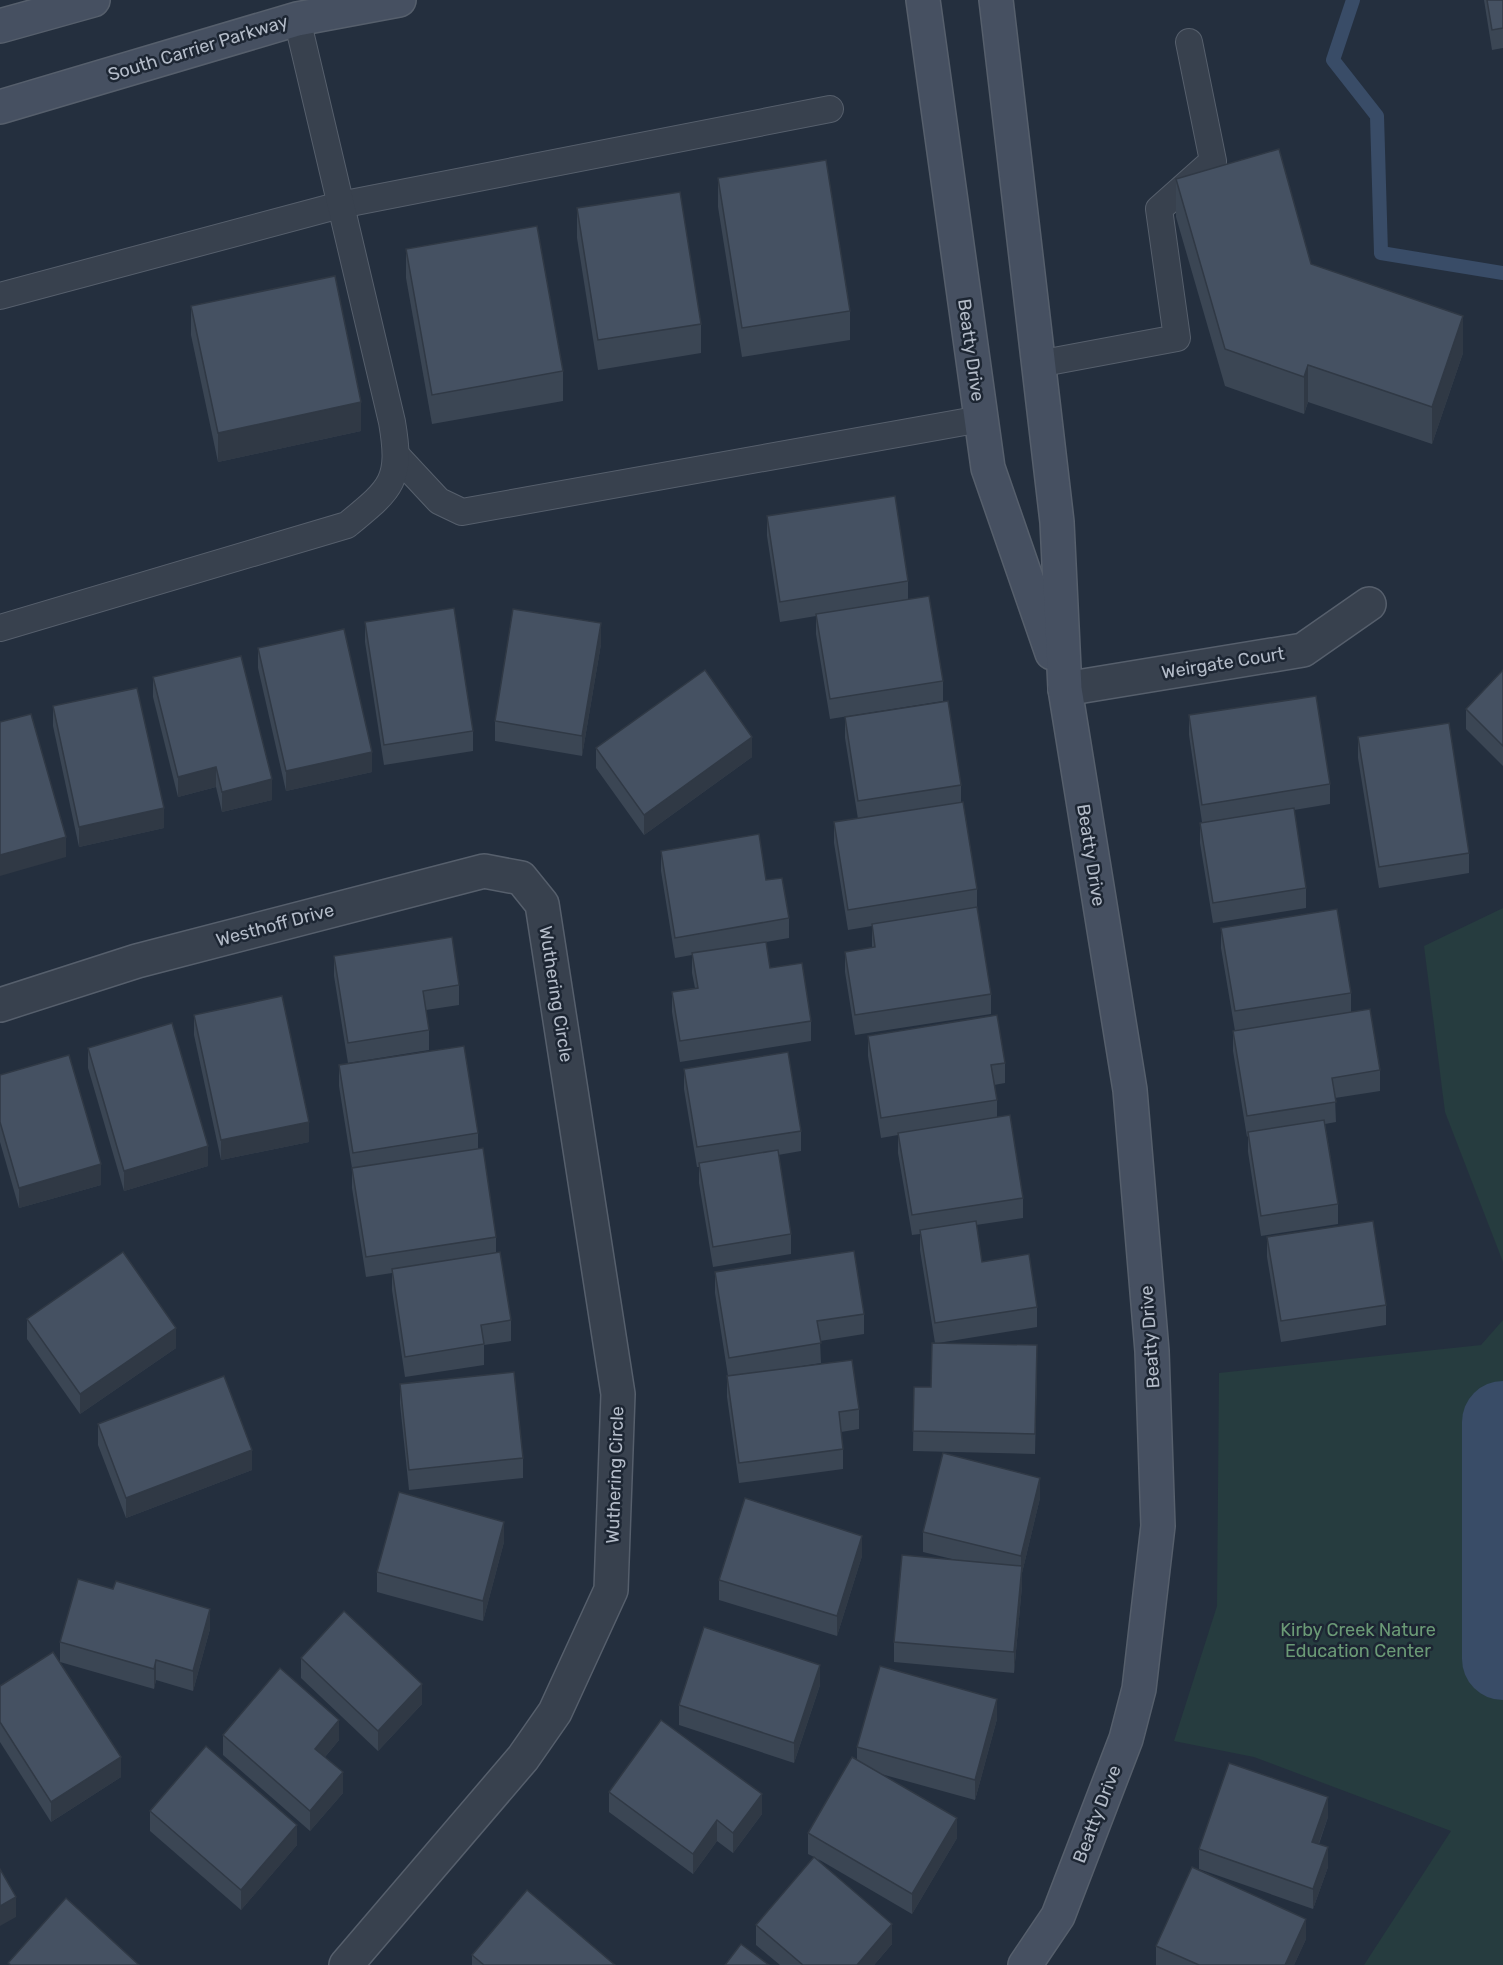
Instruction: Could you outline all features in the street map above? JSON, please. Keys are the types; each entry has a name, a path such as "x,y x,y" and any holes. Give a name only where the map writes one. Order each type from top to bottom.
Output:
{"street":[{"path":"0,26 93,0"},
{"name":"South Carrier Parkway","path":"0,107 297,19 399,0"},
{"name":"Beatty Drive","path":"923,0 988,468 1065,689"},
{"name":"Beatty Drive","path":"996,0 1057,522 1065,689 1130,1090 1152,1351 1158,1526 1140,1689 1126,1738 1058,1916 1025,1965"},
{"name":"Weirgate Court","path":"1065,689 1302,650 1369,604"},
{"name":"Westhoff Drive","path":"0,1005 137,961 484,871 521,878 542,904"},
{"name":"Wuthering Circle","path":"346,1965 523,1758 555,1712 611,1590 618,1394 542,904"}],"lane":[{"path":"0,628 347,525 390,485 398,458 392,422 297,19"},
{"path":"1038,364 1177,338 1159,209 1213,160 1189,42"},
{"path":"0,296 340,205 830,109"},
{"path":"398,458 439,501 462,512 981,419"}],"green space":[{"path":"1503,908 1503,1262 1445,1112 1424,946"},
{"name":"Kirby Creek Nature Education Center","path":"1503,1320 1503,1965 1364,1965 1451,1831 1254,1757 1174,1741 1217,1606 1219,1373 1481,1345"}],"building":[{"path":"1487,0 1503,0 1503,28 1492,30"},
{"path":"1279,149 1311,264 1463,316 1432,407 1308,365 1304,377 1225,349 1176,179"},
{"path":"826,160 850,311 742,328 718,178"},
{"path":"680,192 701,324 598,340 577,208"},
{"path":"537,226 563,371 432,395 406,249"},
{"path":"335,276 361,402 218,433 191,306"},
{"path":"895,496 908,581 780,602 767,516"},
{"path":"929,596 943,681 830,699 816,614"},
{"path":"454,608 473,731 384,745 365,622"},
{"path":"513,609 601,623 582,736 495,721"},
{"path":"344,629 372,752 286,771 258,648"},
{"path":"241,656 272,779 222,792 216,767 178,777 153,677"},
{"path":"705,670 752,737 644,815 596,748"},
{"path":"1503,670 1503,746 1466,709"},
{"path":"137,688 164,808 79,827 53,706"},
{"path":"1316,696 1330,784 1202,805 1189,715"},
{"path":"948,701 961,785 858,801 845,717"},
{"path":"31,714 66,837 0,855 0,722"},
{"path":"1449,723 1469,853 1379,867 1358,737"},
{"path":"963,802 977,889 848,910 834,822"},
{"path":"1294,808 1306,888 1213,903 1200,823"},
{"path":"759,834 766,880 782,878 789,918 675,938 661,851"},
{"path":"977,907 991,994 855,1015 845,952 875,947 872,924"},
{"path":"1337,909 1351,993 1235,1011 1221,928"},
{"path":"452,937 459,985 423,991 429,1030 348,1043 334,956"},
{"path":"766,942 770,968 802,963 811,1021 680,1041 672,992 698,988 692,953"},
{"path":"282,996 309,1122 221,1140 194,1015"},
{"path":"1370,1009 1380,1070 1332,1078 1336,1102 1247,1116 1233,1031"},
{"path":"997,1015 1005,1063 991,1065 997,1100 881,1118 868,1036"},
{"path":"172,1023 208,1146 124,1171 88,1048"},
{"path":"464,1046 478,1133 353,1153 339,1065"},
{"path":"788,1052 801,1131 697,1147 684,1069"},
{"path":"69,1055 101,1164 19,1188 0,1122 0,1075"},
{"path":"1010,1115 1023,1198 912,1215 898,1133"},
{"path":"1324,1120 1338,1204 1261,1216 1248,1132"},
{"path":"483,1148 496,1237 366,1257 352,1168"},
{"path":"778,1150 791,1234 713,1247 699,1163"},
{"path":"976,1221 982,1262 1029,1254 1037,1307 935,1323 920,1230"},
{"path":"1373,1221 1386,1305 1281,1321 1267,1237"},
{"path":"854,1251 864,1314 817,1321 821,1343 729,1358 715,1272"},
{"path":"123,1252 176,1328 80,1394 27,1319"},
{"path":"500,1252 511,1320 481,1325 484,1344 405,1357 392,1269"},
{"path":"932,1343 1037,1345 1035,1434 913,1431 914,1387 931,1387"},
{"path":"852,1360 859,1409 839,1412 843,1449 739,1463 727,1376"},
{"path":"514,1372 523,1458 409,1470 400,1384"},
{"path":"224,1376 252,1450 126,1498 98,1424"},
{"path":"943,1453 1040,1478 1021,1556 923,1532"},
{"path":"399,1492 504,1522 483,1601 377,1572"},
{"path":"745,1498 862,1536 837,1616 719,1580"},
{"path":"902,1555 1022,1566 1014,1652 894,1642"},
{"path":"78,1579 113,1589 116,1581 210,1609 193,1671 156,1660 154,1669 60,1642"},
{"path":"344,1611 422,1684 378,1731 301,1658"},
{"path":"704,1627 820,1665 794,1743 679,1705"},
{"path":"53,1652 121,1757 51,1802 0,1722 0,1686"},
{"path":"880,1666 997,1699 975,1780 857,1747"},
{"path":"280,1668 339,1720 315,1749 343,1772 310,1811 223,1735"},
{"path":"661,1720 762,1794 733,1833 717,1820 693,1854 609,1792"},
{"path":"206,1746 297,1825 241,1890 150,1811"},
{"path":"852,1757 957,1818 912,1894 808,1833"},
{"path":"1229,1763 1328,1797 1312,1842 1328,1847 1313,1889 1199,1849"},
{"path":"814,1857 892,1924 857,1965 803,1965 756,1925"},
{"path":"1192,1867 1306,1919 1285,1965 1199,1965 1156,1946"},
{"path":"0,1869 16,1897 0,1906"},
{"path":"527,1890 615,1965 484,1965 472,1955"},
{"path":"66,1898 139,1965 11,1965 8,1963"},
{"path":"741,1944 769,1965 725,1965"}],"waterway":[{"path":"1353,0 1333,60 1377,116 1381,253 1503,273"},
{"path":"1503,1422 1503,1659"}]}
